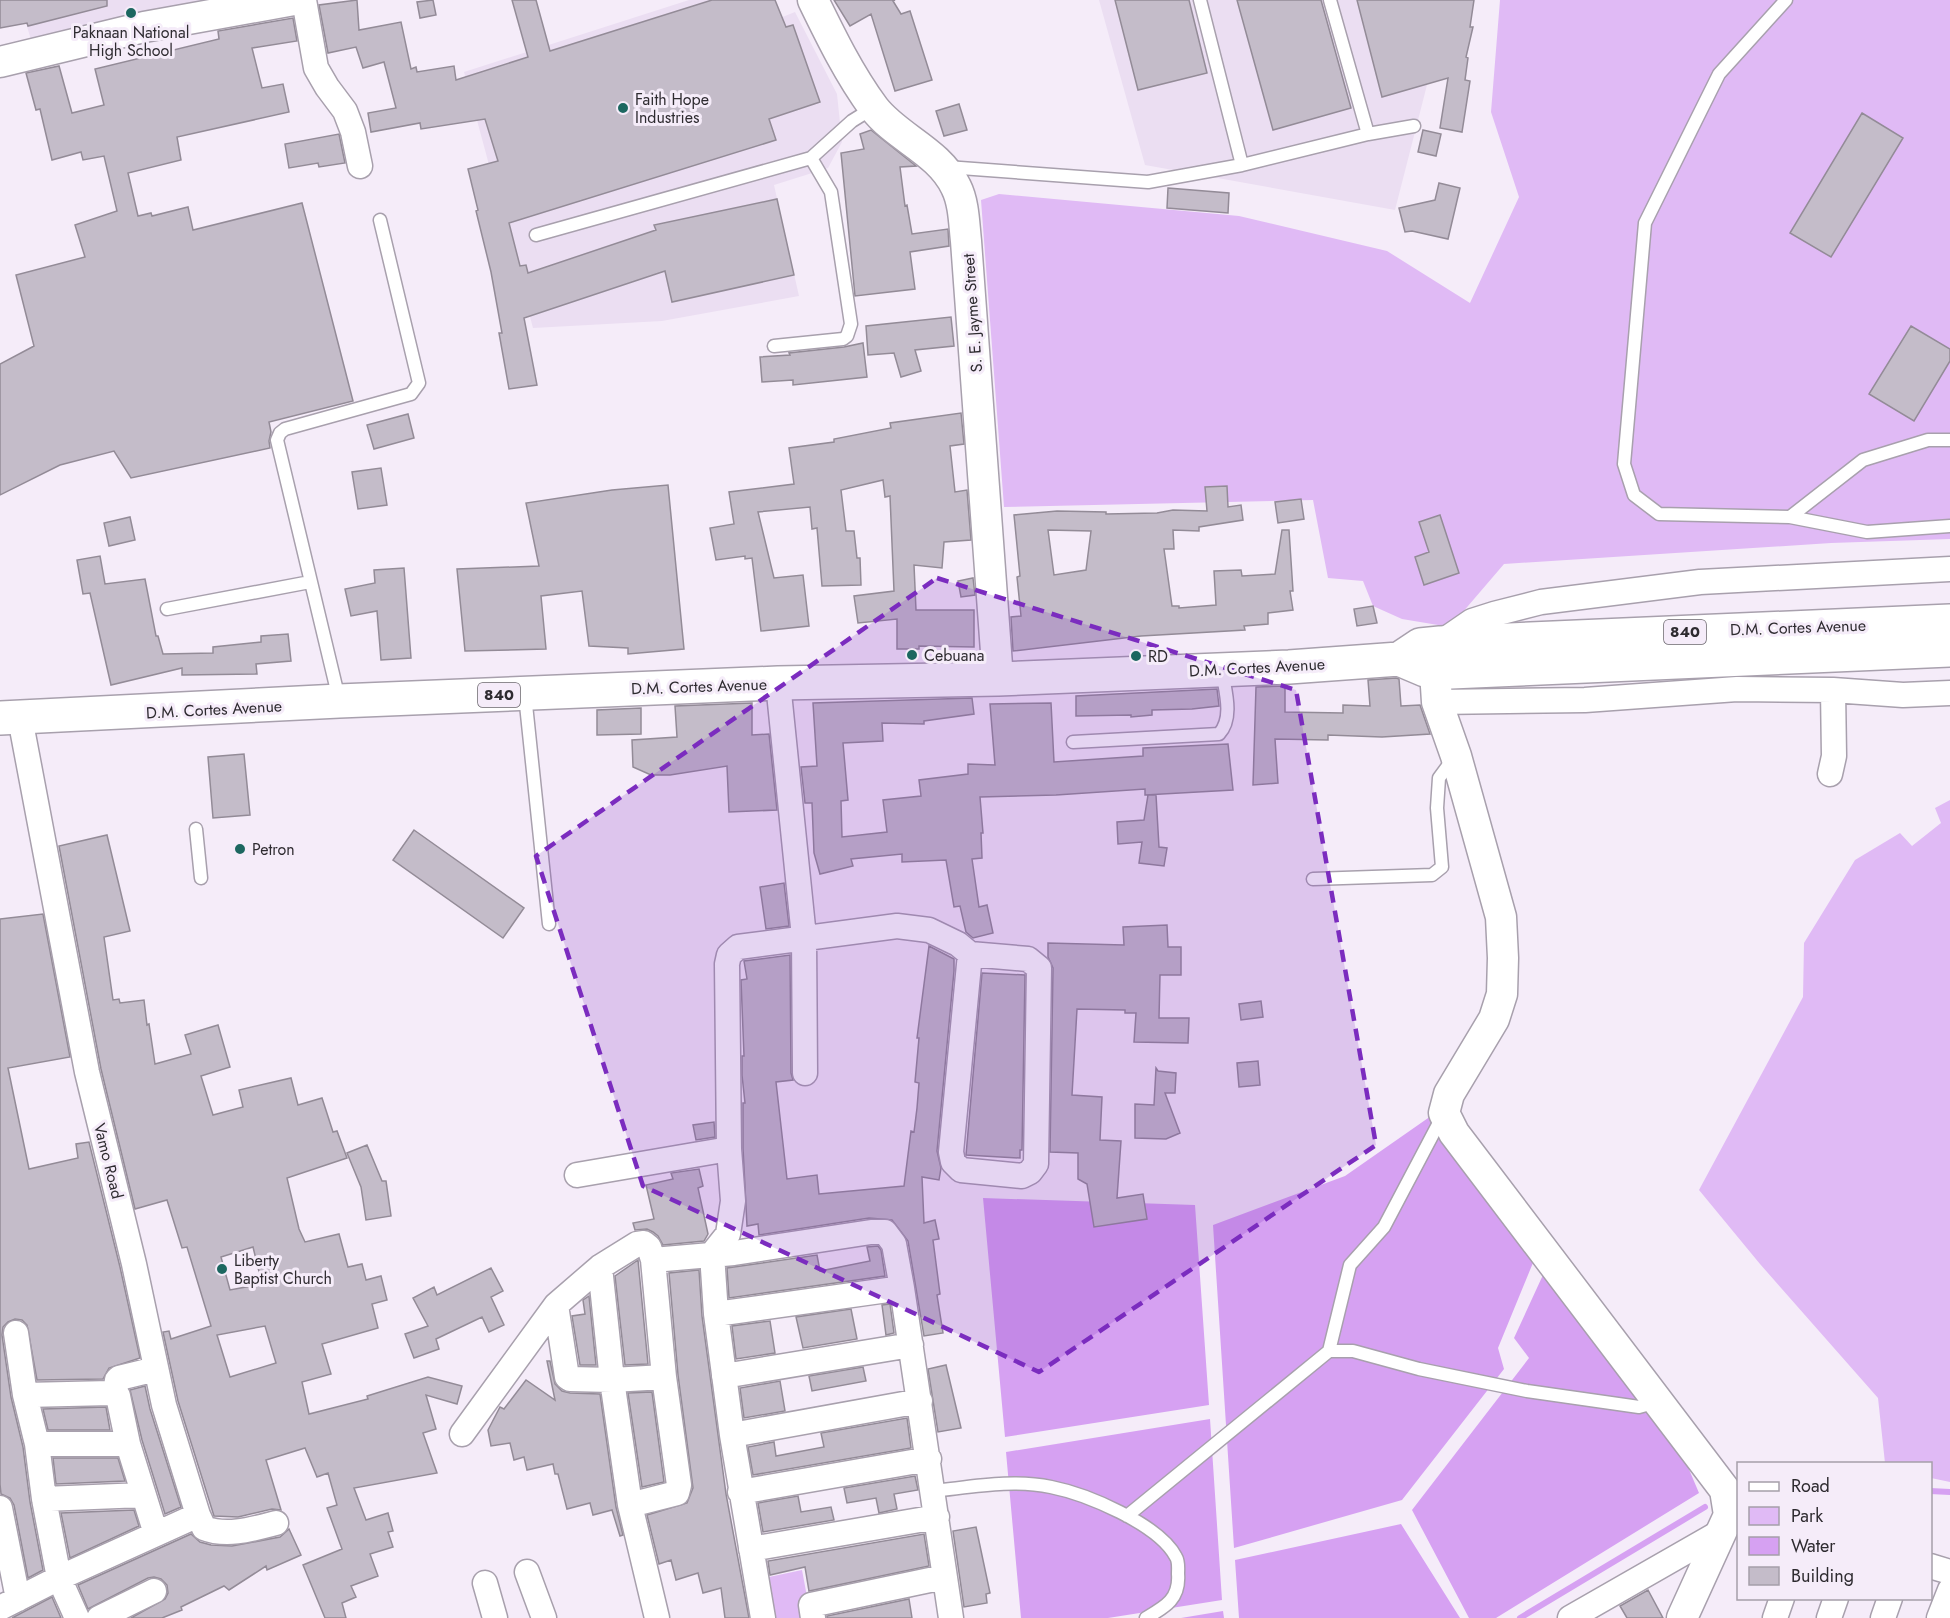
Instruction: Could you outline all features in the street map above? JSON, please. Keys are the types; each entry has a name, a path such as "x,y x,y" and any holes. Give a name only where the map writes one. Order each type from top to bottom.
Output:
{"highway":[{"name":"D.M. Cortes Avenue","path":"1437,672 1950,621"},
{"name":"D.M. Cortes Avenue","path":"10,718 339,701 778,683 998,679 1289,667 1399,659 1420,645 1437,672"},
{"name":"D.M. Cortes Avenue","path":"1437,672 1950,650"}],"street":[{"path":"0,62 144,27 294,0"},
{"path":"304,0 316,68 345,111 353,132 360,166"},
{"name":"S. E. Jayme Street","path":"813,0 841,56 874,108 885,120 943,166 956,185 961,200 966,241 998,679"},
{"path":"1725,1512 1658,1402 1454,1133 1444,1113 1449,1094 1494,1019 1502,994 1501,917 1443,717 1437,672 1473,621 1541,602 1700,582 1950,569"},
{"path":"1437,672 1585,700 1737,689 1833,690 1903,695 1950,693"},
{"path":"778,683 804,937 805,1073"},
{"path":"1830,774 1834,756 1833,690"},
{"name":"Vamo Road","path":"10,718 87,1072 134,1264 164,1405 198,1515"},
{"path":"764,1618 740,1492 716,1314 712,1254 728,1234 732,1221 733,1190 729,1149 727,964 729,955 738,946 897,926 928,930 957,944 970,954 1028,959 1039,968 1036,1164 1030,1172 1022,1176 962,1170 953,1162 951,1152 970,954"},
{"path":"577,1175 729,1149"},
{"path":"653,1260 734,1253 871,1232 885,1233 894,1244 902,1287 951,1618"},
{"path":"462,1434 556,1305 600,1267 637,1244 644,1243 650,1247 653,1260 664,1377 679,1485 677,1493 630,1505"},
{"path":"600,1267 612,1380 630,1505 651,1616"},
{"path":"716,1314 902,1287"},
{"path":"556,1305 567,1377 573,1381 664,1377"},
{"path":"16,1334 25,1395 37,1444 44,1499 60,1578 77,1618"},
{"path":"724,1376 911,1345"},
{"path":"156,1369 119,1378 115,1394 118,1396 142,1495 156,1534"},
{"path":"25,1395 115,1394"},
{"path":"732,1434 920,1401"},
{"path":"37,1444 128,1444"},
{"path":"740,1492 929,1458"},
{"path":"44,1499 142,1495"},
{"path":"0,1508 9,1604 198,1515 204,1528 211,1531 252,1530 276,1523"},
{"path":"1570,1618 1725,1512"},
{"path":"1682,1618 1725,1512"},
{"path":"751,1549 936,1517"},
{"path":"1932,1567 1950,1572"},
{"path":"527,1572 544,1618"},
{"path":"813,1618 810,1605 944,1577"},
{"path":"485,1583 495,1618"},
{"path":"1939,1618 1950,1590"},
{"path":"99,1618 154,1591"},
{"path":"1775,1618 1782,1600"},
{"path":"1829,1618 1836,1600"},
{"path":"1884,1618 1890,1600"}],"lane":[{"path":"1200,0 1242,165"},
{"path":"1330,0 1368,134"},
{"path":"1786,0 1719,74 1645,224 1624,464 1634,495 1659,514 1790,516 1867,532 1950,526"},
{"path":"536,235 811,158 852,121 874,108"},
{"path":"943,166 1148,182 1242,165 1368,134 1414,126"},
{"path":"774,346 843,339 847,336 851,324 831,192 811,158"},
{"path":"339,701 278,440 280,433 285,429 411,394 419,383 380,220"},
{"path":"1790,516 1863,460 1928,440 1950,440"},
{"path":"167,609 310,582"},
{"path":"1073,742 1219,734 1225,727 1227,708 1222,669"},
{"path":"525,694 549,924"},
{"path":"1313,879 1432,875 1442,867 1437,808 1439,778 1456,756"},
{"path":"196,829 201,878"},
{"path":"1127,1516 1329,1351 1350,1265 1384,1227 1444,1113"},
{"path":"1329,1351 1353,1351 1419,1369 1527,1391 1639,1407 1658,1402"},
{"path":"933,1491 1020,1482 1053,1487 1110,1506 1127,1516 1150,1530 1170,1547 1178,1559 1179,1586 1167,1606 1146,1618"}],"highlighted area":[{"path":"937,578 1296,690 1376,1145 1039,1372 643,1186 536,856"}],"shaded area":[{"path":"19,0 222,0 32,43"},
{"path":"689,0 746,0 755,28 795,12 837,94 842,142 828,168 774,185 799,296 662,321 533,328 464,72"},
{"path":"1099,0 1443,0 1439,38 1395,210 1145,165"}],"green space":[{"path":"1500,0 1950,0 1950,539 1831,543 1504,564 1450,627 1402,619 1373,606 1363,581 1328,578 1313,500 1004,507 981,200 999,194 1239,216 1387,251 1470,303 1519,197 1491,112"},
{"path":"1950,800 1950,1482 1932,1478 1932,1462 1885,1462 1878,1398 1760,1264 1699,1190 1803,997 1804,943 1855,860 1900,833 1912,846 1941,823 1935,808"},
{"path":"802,1570 811,1618 765,1618 760,1579"}],"water":[{"path":"1431,1116 1537,1253 1498,1348 1504,1369 1402,1500 1234,1548 1213,1225 1345,1176"},
{"path":"983,1198 1195,1205 1209,1405 1005,1437"},
{"path":"1548,1264 1677,1441 1699,1493 1496,1618 1469,1618 1412,1510 1529,1358 1514,1338"},
{"path":"1210,1419 1222,1600 1108,1618 1021,1618 1006,1452"},
{"path":"1401,1524 1460,1618 1239,1618 1235,1560"},
{"path":"1223,1611 1224,1618 1181,1618"}],"building":[{"path":"0,0 107,0 107,6 28,26 27,23 0,28"},
{"path":"357,0 359,30 401,22 411,69 416,67 417,72 454,66 456,80 528,57 512,0 536,0 550,51 712,0 775,0 786,27 793,25 820,102 769,119 776,140 509,223 520,266 526,265 528,273 656,230 654,225 777,199 794,275 672,302 665,271 524,318 537,385 509,389 491,272 468,169 498,161 485,119 421,129 420,123 371,132 368,113 396,108 384,62 363,68 356,47 328,53 319,5"},
{"path":"433,0 436,15 420,18 417,2"},
{"path":"834,0 895,0 893,1 901,14 910,11 932,80 895,91 871,14 850,26"},
{"path":"1115,0 1189,0 1207,73 1138,90"},
{"path":"1237,0 1321,0 1351,108 1273,130"},
{"path":"1357,0 1474,0 1470,27 1473,27 1466,57 1468,58 1465,80 1470,81 1462,132 1440,128 1448,78 1382,97"},
{"path":"293,18 297,41 252,48 262,88 283,84 289,112 177,137 181,160 128,173 138,216 151,213 152,216 188,207 193,230 302,203 353,401 269,422 270,448 131,478 114,451 60,465 0,495 0,364 34,346 16,275 85,257 75,225 117,211 104,156 83,160 81,152 52,160 40,109 36,110 26,73 59,66 72,113 104,105 95,69 219,39 218,31"},
{"path":"959,104 967,130 944,136 936,111"},
{"path":"1862,113 1903,138 1831,257 1790,233"},
{"path":"871,130 916,166 900,167 905,206 907,205 912,234 948,229 949,246 910,252 915,289 855,296 841,153 864,149 860,134"},
{"path":"1423,130 1441,134 1436,156 1418,152"},
{"path":"339,134 345,163 319,167 318,163 289,168 285,144"},
{"path":"1439,183 1460,188 1448,239 1412,231 1405,232 1399,208 1435,200"},
{"path":"1168,188 1229,193 1228,213 1167,208"},
{"path":"951,317 954,346 915,350 921,371 901,377 894,353 868,355 866,326"},
{"path":"1911,326 1950,349 1950,361 1914,421 1869,394"},
{"path":"863,343 867,377 793,385 793,380 762,382 760,357 790,355 789,353"},
{"path":"961,413 964,444 950,446 955,492 967,490 971,540 944,542 942,568 914,565 916,610 974,610 974,647 919,646 919,649 897,649 897,619 858,623 854,596 894,591 890,496 885,497 883,480 841,490 846,531 854,531 857,558 860,558 861,585 822,586 817,528 812,529 810,507 758,512 774,578 803,575 809,626 761,631 752,558 745,559 745,556 716,560 710,528 734,524 729,492 794,484 789,448 834,442 834,439 891,428 890,423"},
{"path":"408,414 414,438 374,449 367,425"},
{"path":"381,468 387,505 358,509 352,472"},
{"path":"668,485 684,649 628,654 628,648 589,646 582,591 541,596 546,649 465,651 457,569 539,566 526,503 612,490"},
{"path":"1227,486 1228,507 1241,505 1243,520 1199,527 1199,531 1173,530 1174,549 1164,549 1172,606 1179,606 1179,608 1216,605 1214,571 1241,570 1242,576 1275,574 1282,530 1289,530 1293,591 1290,591 1293,610 1268,613 1268,624 1244,626 1245,630 1141,636 1013,651 1011,617 1021,616 1014,515 1057,511 1106,512 1106,514 1157,513 1173,510 1207,511 1205,487","holes":["1048,530 1091,531 1086,570 1054,575"]},
{"path":"1301,499 1304,519 1278,523 1275,502"},
{"path":"1440,515 1459,573 1424,585 1415,557 1429,552 1419,522"},
{"path":"130,517 135,540 109,546 104,523"},
{"path":"100,556 105,584 145,579 156,636 158,636 163,654 213,653 213,647 261,642 261,636 288,634 291,661 256,664 257,674 182,675 182,668 111,685 90,593 83,594 77,560"},
{"path":"404,568 411,658 381,660 377,611 351,616 345,589 375,583 374,570"},
{"path":"973,578 975,595 961,597 958,581"},
{"path":"1373,606 1377,623 1357,626 1354,609"},
{"path":"1399,679 1401,706 1420,705 1430,734 1382,737 1328,735 1328,740 1275,739 1278,783 1253,785 1256,687 1285,686 1285,712 1343,713 1343,705 1370,706 1368,680"},
{"path":"1217,689 1219,706 1152,710 1152,715 1131,717 1131,715 1076,716 1076,696"},
{"path":"972,698 974,714 924,721 924,724 882,723 883,741 843,743 848,800 841,801 842,837 887,832 883,800 921,796 919,780 968,774 968,764 995,765 990,704 1051,703 1054,762 1143,756 1143,748 1228,744 1233,790 1145,795 1145,789 980,797 983,833 981,833 982,858 972,859 979,907 987,905 993,933 973,938 966,932 960,906 954,907 946,860 902,862 902,854 851,859 853,866 820,874 814,853 812,803 805,803 801,767 817,766 813,703"},
{"path":"752,703 752,735 769,734 777,810 729,812 727,766 670,775 651,775 633,767 632,740 677,737 675,706"},
{"path":"641,708 641,734 597,735 597,710"},
{"path":"244,754 250,815 213,818 208,757"},
{"path":"1148,795 1156,795 1159,847 1167,848 1164,866 1139,863 1142,842 1118,844 1117,822 1144,820"},
{"path":"414,830 524,908 503,938 393,860"},
{"path":"107,835 130,931 104,937 113,1000 119,999 120,1003 144,1000 155,1064 191,1054 185,1035 218,1025 230,1067 201,1076 213,1115 243,1107 239,1090 291,1078 298,1105 322,1098 333,1132 337,1131 347,1158 287,1178 299,1229 305,1242 339,1234 348,1267 362,1264 366,1280 381,1276 387,1300 372,1304 378,1328 322,1344 331,1374 302,1382 309,1414 368,1399 367,1396 428,1377 462,1386 457,1404 426,1395 436,1429 423,1433 437,1473 354,1488 366,1520 388,1513 393,1531 388,1532 393,1547 370,1554 378,1576 351,1586 356,1597 342,1603 346,1618 325,1618 303,1565 342,1549 327,1508 337,1505 328,1473 317,1477 305,1448 266,1460 281,1510 272,1509 238,1517 214,1516 178,1401 163,1332 169,1331 171,1339 211,1326 187,1247 182,1248 167,1200 135,1209 101,1069 59,846","holes":["253,1247 262,1284 230,1290 221,1257","265,1326 276,1363 230,1377 217,1335"]},
{"path":"784,883 789,926 766,929 760,887"},
{"path":"43,914 70,1057 8,1068 29,1169 78,1158 76,1144 89,1142 140,1358 109,1368 103,1379 37,1380 27,1325 22,1320 15,1319 3,1327 2,1335 11,1397 23,1447 30,1502 43,1570 28,1578 14,1505 10,1498 1,1494 0,1484 0,919"},
{"path":"1167,925 1168,947 1181,947 1181,975 1160,975 1159,1018 1189,1018 1188,1043 1134,1042 1136,1013 1125,1013 1125,1010 1077,1009 1072,1095 1102,1097 1100,1140 1121,1141 1117,1198 1143,1194 1147,1219 1094,1227 1087,1184 1078,1179 1078,1153 1050,1152 1053,968 1048,957 1048,943 1124,945 1123,927"},
{"path":"929,946 954,959 954,971 937,1151 941,1168 939,1180 922,1177 924,1223 935,1220 939,1239 933,1240 940,1294 937,1295 943,1333 924,1336 908,1241 892,1220 869,1218 759,1235 758,1224 747,1226 743,1148 743,1103 745,1103 742,1075 742,1056 744,1056 741,980 747,979 744,961 790,955 791,1073 793,1080 776,1082 787,1179 817,1175 819,1194 904,1186 911,1131 914,1132 917,1108 919,1083 915,1082 919,1038 917,1038"},
{"path":"982,973 1025,975 1020,1158 966,1155"},
{"path":"1261,1001 1263,1017 1241,1020 1239,1004"},
{"path":"1258,1061 1260,1085 1239,1087 1237,1063"},
{"path":"1156,1068 1158,1071 1176,1073 1175,1093 1165,1093 1180,1133 1166,1139 1135,1138 1135,1104 1154,1105"},
{"path":"714,1122 715,1137 696,1140 693,1125"},
{"path":"367,1145 382,1181 386,1181 391,1216 366,1220 361,1187 347,1153"},
{"path":"699,1169 703,1186 698,1188 708,1234 704,1241 663,1245 653,1232 647,1229 635,1230 633,1223 654,1219 646,1185 673,1179 671,1173"},
{"path":"878,1246 881,1250 885,1276 729,1298 727,1268 817,1255 820,1271 870,1261 867,1247"},
{"path":"638,1260 648,1364 625,1365 615,1276"},
{"path":"491,1268 503,1291 491,1297 504,1325 489,1332 482,1317 436,1339 439,1349 414,1358 405,1334 428,1326 413,1298 434,1287 437,1295"},
{"path":"699,1270 702,1316 726,1494 749,1618 725,1618 721,1588 703,1593 698,1573 676,1580 671,1560 659,1564 647,1515 687,1503 693,1488 678,1375 669,1273"},
{"path":"589,1296 596,1365 580,1365 572,1316 585,1314 583,1300"},
{"path":"890,1304 894,1333 886,1335 882,1305"},
{"path":"851,1309 857,1339 803,1348 796,1317"},
{"path":"770,1321 775,1353 736,1359 732,1326"},
{"path":"547,1361 550,1361 555,1384 562,1391 600,1394 616,1507 623,1535 620,1536 612,1510 593,1515 590,1503 567,1509 558,1474 555,1474 553,1464 527,1470 524,1457 514,1460 510,1443 491,1446 488,1430 500,1407 504,1409 526,1380 555,1400"},
{"path":"946,1365 961,1428 938,1432 928,1369"},
{"path":"863,1367 866,1381 812,1391 809,1376"},
{"path":"780,1381 785,1411 744,1418 740,1388"},
{"path":"145,1386 181,1507 165,1514 142,1440 130,1390"},
{"path":"652,1392 664,1482 642,1487 628,1393"},
{"path":"106,1407 110,1430 48,1430 43,1409"},
{"path":"907,1418 911,1448 753,1475 748,1447 774,1442 776,1456 824,1447 821,1433"},
{"path":"53,1458 118,1458 125,1481 56,1484"},
{"path":"915,1476 918,1490 894,1494 897,1509 879,1513 876,1498 847,1503 844,1488"},
{"path":"798,1496 801,1512 831,1507 834,1520 763,1532 758,1503"},
{"path":"134,1510 139,1526 70,1558 61,1513"},
{"path":"976,1527 990,1593 986,1594 987,1603 964,1607 953,1531"},
{"path":"289,1529 301,1555 267,1570 266,1566 229,1590 224,1586 181,1607 182,1610 162,1618 131,1618 165,1599 168,1593 167,1585 161,1579 148,1578 88,1609 78,1585 191,1534 200,1542 232,1546 280,1537"},
{"path":"924,1534 929,1566 809,1591 805,1567 770,1575 768,1561"},
{"path":"1648,1590 1663,1618 1627,1618 1620,1606"},
{"path":"52,1597 61,1618 12,1618"},
{"path":"909,1599 912,1618 827,1618 827,1616"}],"waterway":[{"path":"1932,1491 1950,1492"},
{"path":"1520,1618 1705,1507"}],"place":[{"name":"Paknaan National High School","path":"131,13"},
{"name":"Faith Hope Industries","path":"623,108"},
{"name":"Cebuana","path":"912,655"},
{"name":"RD","path":"1136,656"},
{"name":"Petron","path":"240,849"},
{"name":"Liberty Baptist Church","path":"222,1269"}]}
